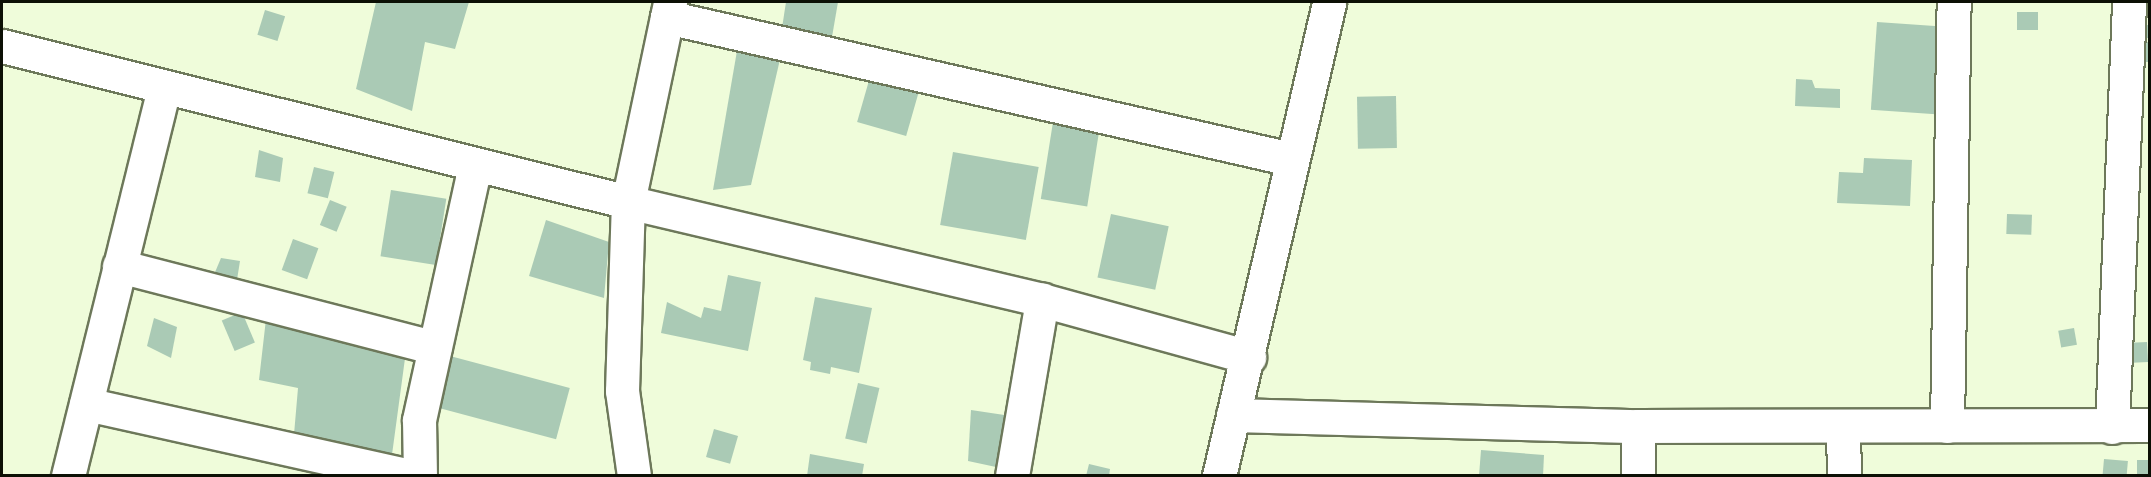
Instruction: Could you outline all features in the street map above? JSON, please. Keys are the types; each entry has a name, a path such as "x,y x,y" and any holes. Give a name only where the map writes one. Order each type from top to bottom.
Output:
{"street":[{"path":"1219,476 1249,357 1291,159 1329,2"},
{"path":"1947,426 1954,2"},
{"path":"2112,427 2129,2"},
{"path":"634,476 622,391 628,202 669,9 1291,159"},
{"path":"2,46 475,165 1042,300 1249,357"},
{"path":"68,476 164,87"},
{"path":"420,476 419,420 475,165"},
{"path":"119,266 435,348"},
{"path":"1012,476 1042,300"},
{"path":"86,404 412,476"},
{"path":"1233,415 1843,429 2150,425"},
{"path":"1638,426 1638,476"},
{"path":"1843,429 1844,476"}],"building":[{"path":"376,2 469,2 455,49 425,42 412,111 356,89"},
{"path":"786,2 838,2 832,37 782,28"},
{"path":"265,10 285,16 277,41 257,35"},
{"path":"2017,12 2038,12 2038,30 2017,30"},
{"path":"1877,22 1942,27 1936,114 1871,110"},
{"path":"2139,25 2150,25 2150,38 2139,38"},
{"path":"2144,42 2150,42 2150,62 2144,62"},
{"path":"738,45 781,55 751,185 713,190"},
{"path":"872,70 921,84 906,136 857,122"},
{"path":"1796,79 1812,80 1815,88 1840,89 1840,108 1795,106"},
{"path":"1396,96 1397,148 1358,149 1357,97"},
{"path":"1053,122 1099,129 1087,206 1041,199"},
{"path":"259,150 283,158 280,182 255,177"},
{"path":"953,152 1039,167 1026,240 940,225"},
{"path":"1864,158 1912,160 1910,206 1837,203 1839,172 1863,173"},
{"path":"314,167 334,172 328,198 307,193"},
{"path":"391,190 446,199 436,265 381,256"},
{"path":"330,200 347,207 337,232 320,225"},
{"path":"1111,214 1169,226 1155,290 1097,278"},
{"path":"2007,214 2032,215 2031,235 2006,234"},
{"path":"546,220 609,242 604,298 529,276"},
{"path":"293,239 318,248 307,279 282,270"},
{"path":"221,258 240,261 236,286 213,277"},
{"path":"728,275 761,282 748,351 661,333 667,302 701,318 704,307 721,311"},
{"path":"815,297 872,308 859,373 831,367 830,374 810,370 811,362 803,360"},
{"path":"242,312 255,342 235,351 222,321"},
{"path":"154,318 177,327 171,358 147,346"},
{"path":"266,319 406,351 391,462 293,446 298,388 259,380"},
{"path":"2074,328 2077,345 2061,348 2058,331"},
{"path":"2147,342 2148,362 2127,363 2126,343"},
{"path":"450,356 570,388 556,439 436,407"},
{"path":"858,383 879,388 867,443 845,439"},
{"path":"971,410 1011,416 1010,470 968,461"},
{"path":"714,429 738,436 730,464 706,457"},
{"path":"1481,450 1544,455 1543,476 1479,476"},
{"path":"810,454 864,464 862,476 807,476"},
{"path":"2104,459 2128,461 2127,476 2103,475"},
{"path":"2137,460 2150,460 2150,476 2137,476"},
{"path":"1089,464 1110,469 1109,476 1086,476"}]}
